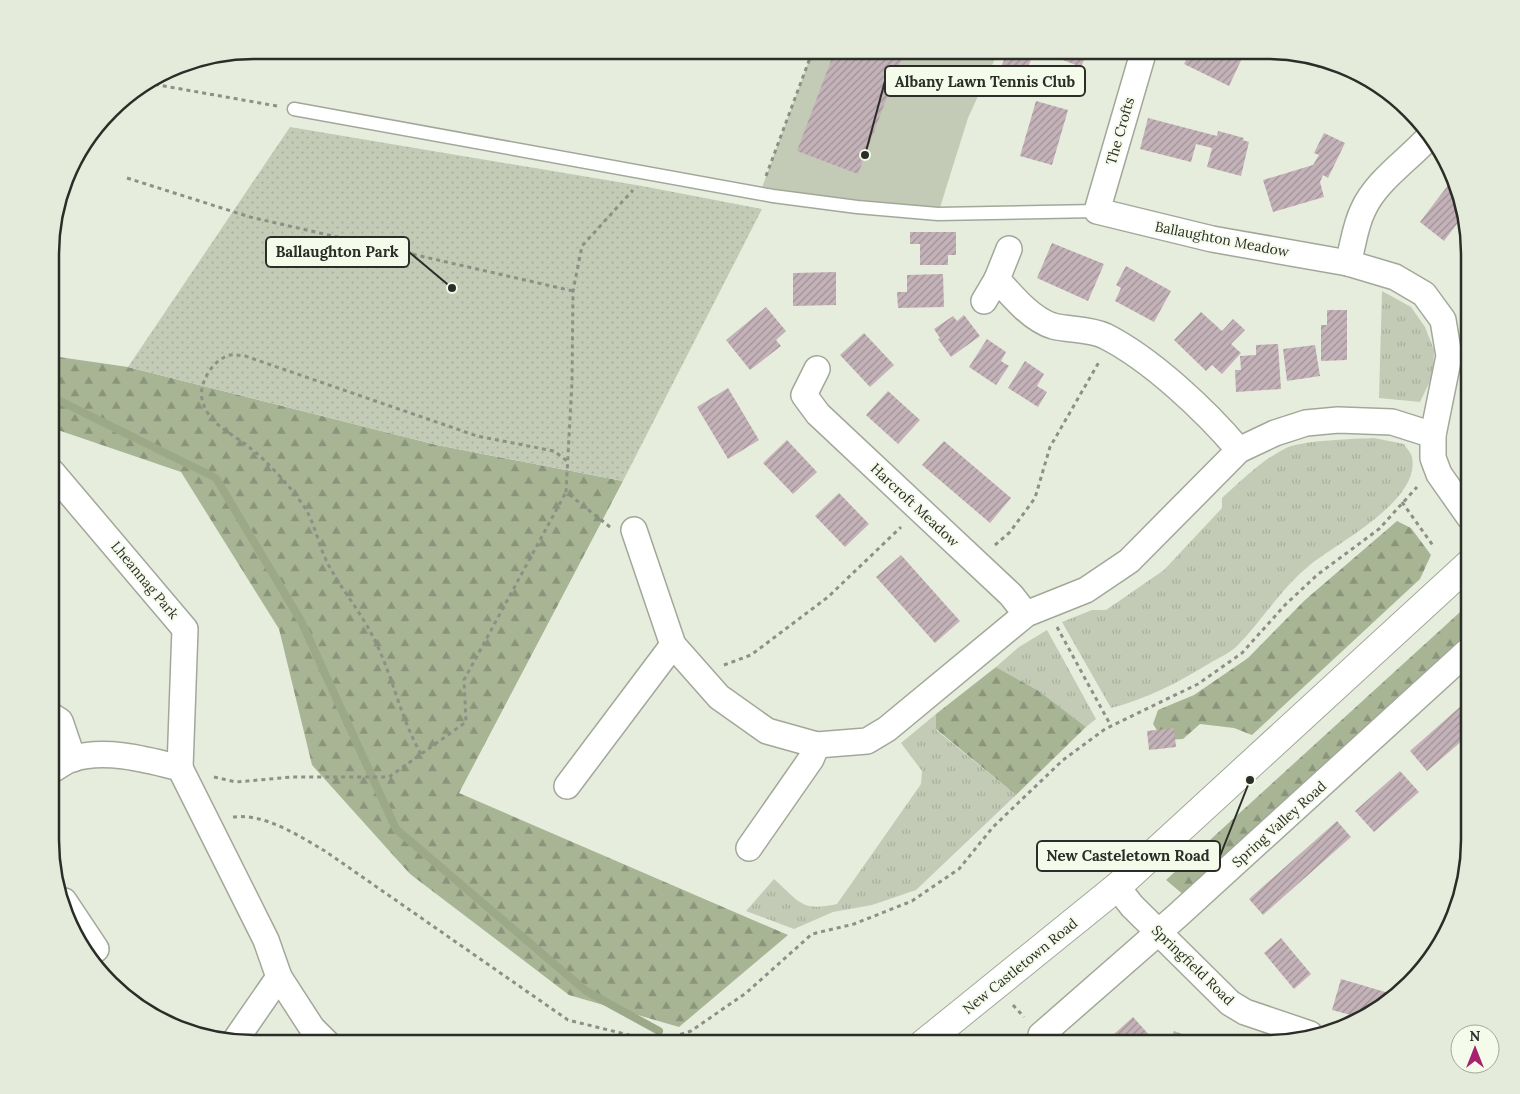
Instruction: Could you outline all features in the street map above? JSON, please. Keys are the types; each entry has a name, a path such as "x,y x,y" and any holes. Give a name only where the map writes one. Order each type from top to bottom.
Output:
{"highway":[{"path":"1116,887 1461,571"},
{"name":"New Castletown Road","path":"934,1035 1116,887"}],"street":[{"name":"The Crofts","path":"1097,211 1141,59"},
{"path":"1348,263 1363,210 1383,182 1425,141"},
{"name":"Ballaughton Meadow","path":"1097,211 1212,240 1348,263 1395,277 1424,294 1443,320 1449,356 1433,435"},
{"path":"984,301 997,279 1009,249"},
{"path":"997,279 1016,302 1050,325 1103,335 1132,351 1207,415 1239,450"},
{"name":"Harcroft Meadow","path":"816,369 795,396 818,414 976,563 1037,610"},
{"path":"638,541 673,645 719,696 767,731 817,745 866,741 887,728 1037,610 1086,590 1129,561 1239,450 1275,432 1306,423 1338,420 1392,422 1433,435 1433,458 1439,474 1461,505"},
{"name":"Lheannag Park","path":"59,480 186,629 180,768 266,940 279,976 312,1028 319,1035"},
{"path":"566,786 673,645"},
{"name":"Spring Valley Road","path":"1035,1029 1158,933 1461,657"},
{"path":"59,720 62,765 109,755 142,758 180,768"},
{"path":"749,848 811,759 817,745"},
{"name":"Springfield Road","path":"1116,887 1158,933 1230,1003 1245,1012 1302,1031"},
{"path":"75,918 96,949 94,951"},
{"path":"239,1035 279,976"}],"lane":[{"path":"294,109 760,193 857,208 938,214 1097,211"}],"path":[{"path":"760,193 810,59"},
{"path":"157,85 294,109"},
{"path":"180,768 236,782 292,777 389,777 466,722 464,680 566,492 572,382 573,291 582,246 649,173"},
{"path":"127,178 250,216 573,291"},
{"path":"976,563 1010,532 1036,498 1050,447 1111,340"},
{"path":"421,754 401,714 390,678 377,646 369,629 329,566 305,507 284,481 248,446 223,431 214,420 204,407 202,397 204,381 210,370 224,357 234,354 245,356 477,436 554,451 567,461"},
{"path":"679,1035 691,1031 746,992 812,934 854,924 912,901 959,869 993,827 1063,760 1111,726 1198,684 1242,653 1285,605 1317,575 1379,529 1423,481"},
{"path":"566,492 638,541"},
{"path":"1402,502 1434,547"},
{"path":"699,674 752,654 828,596 899,529 921,511"},
{"path":"1037,610 1081,674 1111,726"},
{"path":"211,829 235,816 262,820 287,829 325,851 568,1020 629,1035"},
{"path":"996,985 1035,1029"}],"green space":[{"path":"810,59 995,59 968,118 938,214 760,193"},
{"path":"290,127 642,186 762,209 623,481 437,445 128,367"},
{"path":"1382,291 1411,307 1425,327 1434,350 1433,375 1420,402 1379,398"},
{"path":"59,357 128,367 437,445 623,481 459,793 788,935 679,1027 569,995 410,874 312,765 279,629 181,472 59,430"},
{"path":"1374,438 1404,444 1411,453 1411,473 1404,489 1391,504 1375,519 1300,574 1236,647 1187,677 1137,700 1111,708 1062,622 1092,610 1106,610 1164,570 1222,508 1222,498 1277,453 1294,445 1304,443"},
{"path":"1397,521 1411,528 1431,555 1420,579 1252,735 1234,728 1200,724 1183,739 1163,740 1153,724 1158,710 1194,695 1248,658 1305,600"},
{"path":"1461,611 1461,644 1185,896 1166,880"},
{"path":"1047,630 1096,719 1086,727 1039,691 996,667 1019,647"},
{"path":"996,667 1039,691 1086,727 1016,795 936,729 936,714"},
{"path":"936,714 936,730 1016,795 916,890 872,905 833,912 794,929 746,911 774,879 796,899 808,906 816,907 837,904 921,784 922,771 901,743"}],"building":[{"path":"832,59 902,59 858,174 797,151"},
{"path":"1004,59 1031,59 1018,91 995,82"},
{"path":"1060,59 1084,59 1081,67"},
{"path":"1186,59 1242,59 1229,86 1184,64"},
{"path":"1036,101 1068,110 1052,165 1020,156"},
{"path":"1148,118 1217,136 1218,131 1244,138 1243,140 1249,142 1241,176 1207,167 1212,148 1196,144 1191,162 1140,149"},
{"path":"1324,133 1345,143 1328,178 1323,175 1320,182 1324,197 1273,212 1263,180 1313,165 1319,155 1314,153"},
{"path":"1448,185 1458,222 1444,241 1420,222"},
{"path":"910,232 956,232 956,255 948,255 948,265 920,265 920,244 910,244"},
{"path":"1052,243 1104,264 1088,301 1037,278"},
{"path":"1126,266 1171,291 1154,322 1115,301 1121,288 1116,285"},
{"path":"836,272 836,305 793,306 793,273"},
{"path":"943,274 944,307 898,308 897,292 907,292 907,275"},
{"path":"766,307 786,331 776,340 781,346 750,370 726,340"},
{"path":"1327,310 1347,310 1347,360 1321,361 1321,325 1327,325"},
{"path":"1201,312 1222,331 1233,319 1245,330 1231,344 1241,353 1222,374 1212,365 1206,371 1174,340"},
{"path":"964,315 980,336 951,357 938,339 940,338 934,329 953,316 957,321"},
{"path":"864,333 894,365 870,387 840,355"},
{"path":"987,339 1006,352 1001,361 1009,366 996,385 969,367"},
{"path":"1278,344 1281,389 1236,392 1235,370 1241,370 1240,356 1256,355 1256,345"},
{"path":"1315,345 1320,376 1287,381 1283,349"},
{"path":"1025,361 1044,374 1037,386 1047,392 1038,407 1008,388"},
{"path":"728,388 759,440 728,459 697,407"},
{"path":"888,391 920,420 898,444 866,415"},
{"path":"787,440 817,472 793,494 763,463"},
{"path":"944,441 1011,498 990,523 922,465"},
{"path":"839,493 869,524 845,547 815,516"},
{"path":"901,555 960,621 935,643 876,577"},
{"path":"1461,706 1461,742 1427,771 1410,751"},
{"path":"1174,728 1176,747 1149,750 1147,731"},
{"path":"1400,771 1419,792 1374,832 1355,811"},
{"path":"1337,821 1351,837 1263,915 1249,899"},
{"path":"1281,938 1311,974 1294,989 1264,953"},
{"path":"1341,979 1388,993 1352,1015 1332,1010"},
{"path":"1133,1017 1149,1035 1113,1035"},
{"path":"1174,1031 1185,1035 1172,1035"}],"waterway":[{"path":"59,400 216,478 301,621 396,829 586,991 659,1031"}],"place":[{"name":"Albany Lawn Tennis Club","path":"865,155"},
{"name":"Ballaughton Park","path":"452,288"},
{"name":"New Casteletown Road","path":"1250,780"}]}
